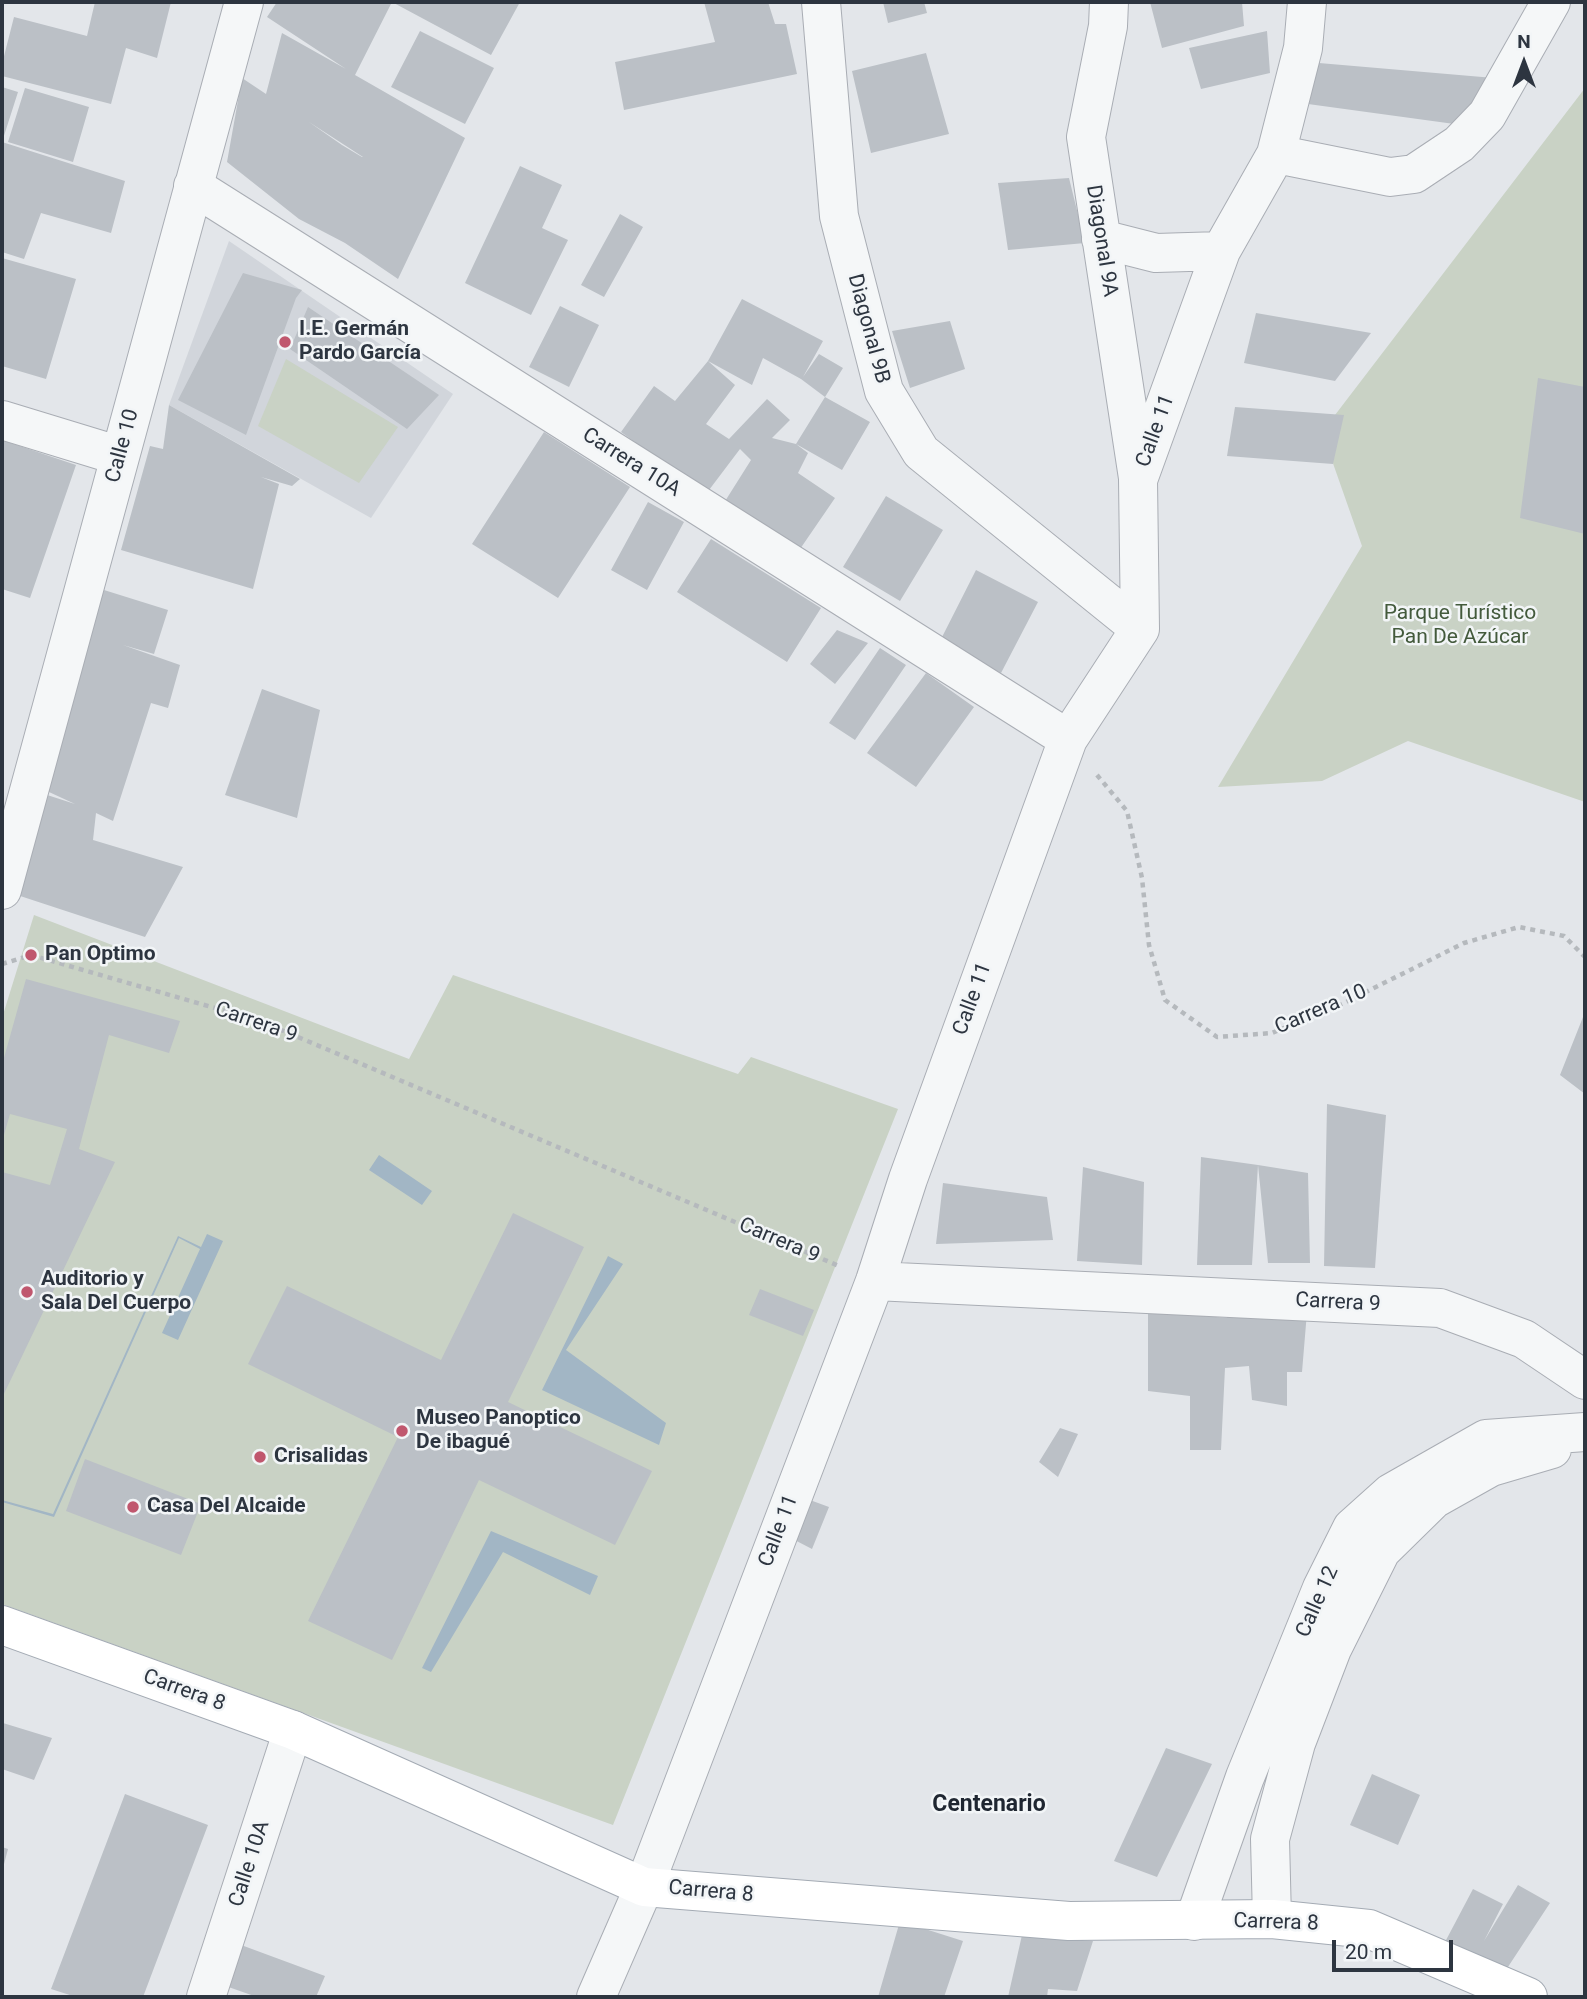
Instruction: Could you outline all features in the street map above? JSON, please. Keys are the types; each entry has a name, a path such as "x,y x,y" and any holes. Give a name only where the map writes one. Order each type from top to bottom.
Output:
{"main road":[{"name":"Carrera 8","path":"2,1625 293,1730 644,1887 1069,1921 1272,1919 1369,1929 1451,1983 1528,1997"}],"street":[{"name":"Calle 10","path":"2,890 244,2"},
{"name":"Diagonal 9B","path":"821,2 839,216 884,391 921,452 1140,629"},
{"name":"Diagonal 9A","path":"1109,2 1108,26 1086,137 1138,480"},
{"name":"Calle 11","path":"596,1997 644,1887 875,1281 908,1180 1068,739 1140,629 1138,480 1221,251 1276,154 1303,48 1307,2"},
{"path":"1276,154 1390,177 1414,174 1459,144 1487,115 1551,2"},
{"name":"Carrera 10A","path":"193,186 1068,739"},
{"path":"1101,239 1156,253 1221,251"},
{"path":"2,420 120,456"},
{"name":"Carrera 9","path":"875,1281 1440,1308 1524,1339 1585,1380"},
{"name":"Calle 12","path":"1272,1919 1270,1839 1296,1743 1332,1649 1381,1551 1434,1499 1491,1467 1543,1453 1585,1433"},
{"name":"Calle 12","path":"1194,1921 1245,1777 1322,1588 1352,1528 1391,1493 1486,1438 1585,1433"},
{"name":"Calle 10A","path":"206,1997 293,1730"}],"path":[{"name":"Carrera 10","path":"1068,739 1127,811 1142,878 1149,945 1165,1000 1217,1037 1272,1033 1342,1004 1464,943 1519,927 1564,936 1585,957"},
{"name":"Carrera 9","path":"2,964 31,955 260,1021 875,1281"}],"shaded area":[{"name":"I.E. Germán Pardo García","path":"229,241 453,394 371,518 169,405"}],"green space":[{"name":"Parque Turístico Pan De Azúcar","path":"1585,88 1585,802 1408,741 1322,781 1218,787 1362,546 1322,432"},
{"path":"286,359 398,427 359,483 258,426"},
{"path":"34,915 409,1059 453,975 738,1074 751,1057 898,1109 613,1825 2,1604 2,1018"}],"water":[{"path":"379,1155 432,1191 422,1205 369,1170"},
{"path":"207,1234 223,1241 178,1340 162,1333 200,1249 179,1238 54,1517 2,1502 53,1514 178,1236 201,1247"},
{"path":"608,1256 623,1264 566,1350 666,1423 659,1445 542,1390"},
{"path":"491,1531 598,1576 590,1595 503,1552 431,1672 422,1668"}],"building":[{"path":"95,2 171,2 157,58 126,48 111,104 2,76 2,64 14,17 87,36"},
{"path":"277,2 392,2 355,75 465,138 398,279 345,243 299,219 227,162 242,78 266,94 282,33 346,69 267,17","holes":["309,122 363,157 342,145"]},
{"path":"392,2 520,2 491,55"},
{"path":"704,2 768,2 775,24 786,24 797,74 624,110 615,62 715,42"},
{"path":"883,2 924,2 927,13 888,23"},
{"path":"1150,2 1242,2 1244,26 1162,48"},
{"path":"420,31 494,68 465,124 391,87"},
{"path":"1267,31 1270,73 1201,89 1189,48"},
{"path":"926,53 949,134 871,153 852,71"},
{"path":"1319,63 1494,78 1469,126 1308,104"},
{"path":"2,87 18,92 2,142"},
{"path":"25,88 89,107 73,162 8,142"},
{"path":"2,142 125,181 111,233 41,213 24,259 2,252"},
{"path":"520,166 562,185 542,228 568,240 531,315 465,283"},
{"path":"1069,178 1085,243 1008,250 998,183"},
{"path":"620,214 643,227 604,297 581,285"},
{"path":"2,258 76,279 46,379 2,366"},
{"path":"243,273 302,290 296,298 246,435 178,400"},
{"path":"742,299 823,341 803,377 819,354 843,368 825,397 801,379 763,358 752,385 708,361"},
{"path":"560,306 599,325 569,387 529,367"},
{"path":"308,307 439,395 407,429 290,349"},
{"path":"1256,313 1371,333 1335,381 1244,363"},
{"path":"950,321 965,369 910,388 892,331"},
{"path":"708,361 735,385 706,424 729,439 767,399 790,420 772,438 796,444 808,453 798,473 835,498 798,552 722,506 751,460 740,449 706,494 621,432 654,386 675,401"},
{"path":"1538,378 1585,387 1585,534 1520,518"},
{"path":"825,397 870,422 842,470 796,444"},
{"path":"169,405 300,479 292,486 261,477 279,484 253,589 121,550 150,446 163,449"},
{"path":"1235,407 1344,415 1333,464 1227,456"},
{"path":"544,432 630,487 558,598 472,544"},
{"path":"2,440 76,465 30,598 2,589"},
{"path":"886,496 943,530 900,601 843,567"},
{"path":"648,502 684,522 647,590 611,570"},
{"path":"711,539 821,608 787,662 677,592"},
{"path":"976,570 1038,602 1001,673 939,643"},
{"path":"104,590 168,610 154,654 123,645 180,665 168,708 151,703 113,821 96,813 93,840 183,867 145,937 8,892 41,793 75,804 36,786"},
{"path":"837,630 868,643 835,684 810,664"},
{"path":"880,648 906,665 855,740 829,723"},
{"path":"926,673 974,707 916,787 867,753"},
{"path":"262,689 320,710 297,818 225,795"},
{"name":"Auditorio y Sala Del Cuerpo","path":"26,979 180,1021 169,1053 109,1035 79,1149 115,1162 2,1398 2,1172 50,1185 67,1129 10,1114 2,1142 2,1065"},
{"path":"1585,1012 1585,1094 1560,1075"},
{"path":"1327,1104 1386,1115 1375,1268 1324,1266"},
{"path":"1201,1157 1258,1165 1252,1265 1197,1265"},
{"path":"1258,1165 1308,1173 1310,1263 1268,1263"},
{"path":"1083,1167 1144,1182 1142,1265 1077,1261"},
{"path":"943,1183 1047,1197 1053,1240 936,1244"},
{"path":"513,1213 584,1247 508,1402 652,1471 615,1545 479,1480 392,1660 308,1621 398,1437 248,1364 287,1286 441,1360"},
{"path":"760,1289 814,1310 803,1336 749,1315"},
{"path":"1228,1306 1307,1312 1302,1372 1287,1372 1287,1406 1252,1400 1249,1366 1225,1368 1221,1450 1190,1450 1190,1396 1148,1391 1148,1311 1227,1318"},
{"path":"1060,1428 1078,1434 1058,1477 1039,1462"},
{"name":"Casa Del Alcaide","path":"85,1459 201,1504 181,1555 66,1511"},
{"path":"799,1496 829,1507 812,1549 785,1535"},
{"path":"3,1723 52,1738 34,1780 2,1769"},
{"path":"1166,1748 1212,1764 1157,1877 1114,1861"},
{"path":"1372,1774 1420,1795 1398,1845 1350,1825"},
{"path":"125,1794 208,1825 143,1997 76,1997 51,1989"},
{"path":"2,1847 8,1849 3,1868 2,1868"},
{"path":"1518,1885 1550,1903 1504,1973 1445,1942 1473,1889 1503,1904 1484,1941"},
{"path":"900,1921 963,1941 944,1997 878,1997"},
{"path":"1022,1935 1093,1941 1077,1991 1048,1989 1047,1997 1008,1997"},
{"path":"233,1942 325,1976 316,1997 257,1997 217,1983"}],"place":[{"name":"I.E. Germán Pardo García","path":"285,342"},
{"name":"Pan Optimo","path":"31,955"},
{"name":"Auditorio y Sala Del Cuerpo","path":"27,1292"},
{"name":"Museo Panoptico De ibagué","path":"402,1431"},
{"name":"Crisalidas","path":"260,1457"},
{"name":"Casa Del Alcaide","path":"133,1507"}],"district":[{"name":"Centenario","path":"989,1805"}]}
